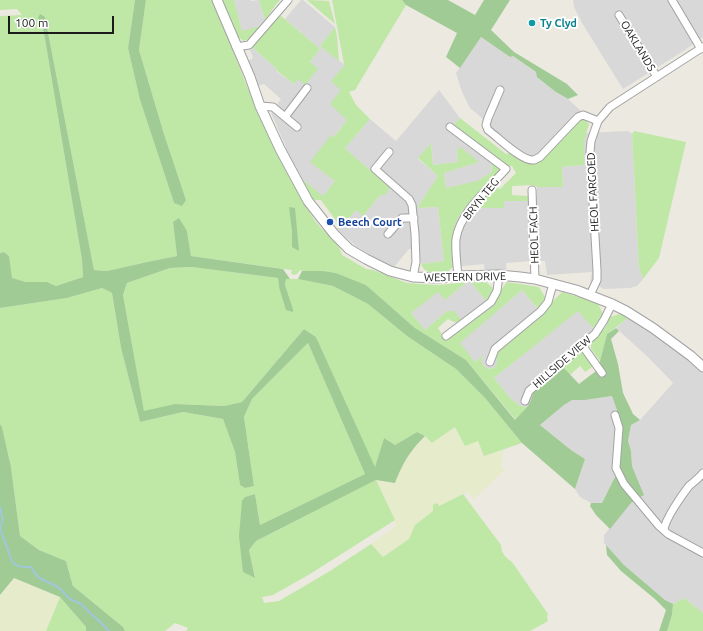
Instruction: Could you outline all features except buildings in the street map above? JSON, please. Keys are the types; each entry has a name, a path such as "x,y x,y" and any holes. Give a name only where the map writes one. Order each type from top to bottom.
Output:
{"street":[{"name":"WESTERN DRIVE","path":"217,0 250,77 260,106 280,149 308,201 334,234 350,249 390,271 413,277 438,278 499,275 535,279 590,295 626,311 653,328 691,356 703,367"},
{"path":"236,47 249,44 288,0"},
{"path":"672,0 702,48"},
{"name":"OAKLANDS","path":"619,15 657,77"},
{"name":"HEOL FARGOED","path":"590,295 597,280 597,270 590,152 591,141 598,121 610,107 702,48"},
{"path":"285,116 307,88"},
{"path":"500,90 486,125 488,130 520,157 534,160 540,157 578,117 583,115 598,121"},
{"path":"260,106 273,107 297,127"},
{"name":"BRYN TEG","path":"450,127 506,169 465,215 456,239 458,276"},
{"path":"389,152 375,169 409,199 412,205 416,262 413,277"},
{"name":"HEOL FACH","path":"532,190 535,279"},
{"path":"388,234 402,218 414,218"},
{"path":"446,336 491,302 498,291 499,275"},
{"path":"490,362 496,348 541,311 548,302 553,284"},
{"name":"HILLSIDE VIEW","path":"525,401 529,391 595,334 612,304"},
{"path":"582,345 602,373"},
{"path":"615,415 619,428 616,468 624,484 659,526 668,534 703,553"},
{"path":"664,530 668,518 689,487 703,473"}],"shaded area":[{"path":"234,0 259,0 265,20 270,26 266,31 260,26 242,32"},
{"path":"301,0 303,0 335,27 320,46 344,64 341,89 347,120 333,138 331,136 335,181 323,197 299,177 294,167 287,171 282,163 279,156 286,147 271,113 276,111 278,103 281,99 264,84 257,86 248,61 253,58 250,50 253,48 277,69 276,71 294,84 320,49 285,19"},
{"path":"573,0 703,0 703,37 623,89 582,23 574,7"},
{"path":"481,37 510,57 513,56 537,73 556,92 568,99 580,110 579,118 539,160 529,163 521,160 485,128 482,118 470,108 462,92 456,73"},
{"path":"439,90 460,118 454,125 490,153 492,172 477,182 446,188 444,173 478,162 457,150 458,162 433,165 431,143 418,159 438,176 418,208 438,207 444,261 421,264 419,249 409,249 394,267 377,259 356,246 338,230 356,210 363,215 380,195 390,188 345,148 370,119 396,141"},
{"path":"628,131 632,134 639,267 643,279 637,286 630,288 604,289 590,281 592,272 547,275 545,261 506,263 507,282 486,282 484,264 453,267 452,240 454,228 465,208 504,208 504,201 537,200 537,187 563,187 562,167 584,165 585,133"},
{"path":"467,282 471,282 490,306 466,325 447,311 425,330 411,313 438,291 445,300"},
{"path":"522,290 542,314 497,353 497,363 494,368 488,369 481,361 483,356 475,362 459,343"},
{"path":"578,310 598,334 534,388 532,399 528,407 520,406 510,398 494,378"},
{"path":"628,318 678,350 703,373 703,613 684,598 673,604 665,600 624,565 604,543 604,535 631,503 644,495 632,466 631,451 628,441 631,425 640,420 673,383 649,358 616,328"},
{"path":"612,396 620,419 624,476 615,477 602,503 591,503 580,497 575,489 585,459 571,450 540,425 572,400 585,400"}],"green space":[{"path":"0,0 135,0 128,48 140,100 174,203 186,200 164,134 139,50 146,0 213,0 254,103 282,163 311,215 319,226 338,245 342,255 366,269 373,270 407,283 439,285 467,282 445,300 438,292 411,313 425,330 447,311 454,311 462,321 455,322 448,319 438,328 446,340 494,303 507,282 539,287 545,297 543,303 538,309 522,290 460,343 475,362 483,355 481,361 488,369 494,368 497,363 497,353 499,349 547,310 551,303 562,292 598,304 603,314 593,328 578,311 494,378 510,398 520,406 528,407 516,420 466,360 415,328 366,285 336,273 300,270 297,274 293,275 291,273 292,270 191,256 187,231 173,222 177,256 107,271 94,270 45,17 38,18 42,24 45,39 82,260 83,277 56,286 47,282 26,282 11,278 9,256 4,252 0,253 0,16 22,15 17,9 0,10"},
{"path":"135,0 146,0 139,50 164,134 186,200 182,206 174,203 140,100 128,48"},
{"path":"222,0 234,0 242,31 260,26 249,39 244,41 237,37"},
{"path":"259,0 280,0 265,20"},
{"path":"307,0 329,1 335,24"},
{"path":"332,0 402,0 406,5 355,90 349,92 356,105 370,119 345,148 390,188 385,195 380,195 363,216 356,210 338,230 337,222 321,200 315,200 311,197 299,177 323,196 335,181 310,162 331,135 334,137 347,120 330,104 341,90 331,81 344,66"},
{"path":"402,0 448,0 475,15 484,0 510,0 491,30 514,52 567,84 578,95 568,99 556,92 537,77 536,72 513,56 510,57 481,37 460,68 446,57 457,33 406,5"},
{"path":"40,14 45,17 94,270 107,271 177,256 173,222 179,218 187,231 191,256 283,269 290,279 286,279 285,285 293,312 286,310 279,287 278,278 192,267 170,268 127,283 123,295 144,411 175,404 224,406 242,402 304,329 316,337 375,467 384,438 395,445 417,432 425,436 407,458 395,483 376,480 256,541 249,550 255,578 243,572 239,536 242,501 245,497 255,494 260,525 365,474 308,343 252,399 244,417 254,486 245,488 240,485 235,452 223,419 183,412 140,422 121,348 112,293 102,288 67,298 0,308 0,253 4,252 9,256 12,278 26,282 47,282 56,286 83,277 82,260 45,39 42,24 38,18"},
{"path":"280,15 320,49 310,62 318,69 305,85 298,79 294,84 276,70 277,69 253,48 253,44"},
{"path":"335,27 337,36 339,61 320,46"},
{"path":"460,118 506,154 512,152 521,160 529,163 539,159 579,118 586,120 589,125 585,140 584,165 562,167 563,187 537,187 533,185 512,186 512,195 528,196 528,201 504,201 504,208 473,208 491,188 494,187 500,189 516,173 512,166 507,166 454,125"},
{"path":"634,131 686,142 659,258 643,279 639,267 632,134"},
{"path":"431,143 433,165 458,162 457,150 460,147 479,162 444,173 446,188 477,181 492,172 491,161 500,168 500,171 466,206 457,221 454,229 452,248 453,267 447,272 435,273 429,272 423,268 421,264 444,261 438,207 417,208 438,176 418,158"},
{"path":"289,207 295,208 299,251 292,247"},
{"path":"192,267 278,278 279,287 293,309 285,285 286,279 298,279 333,286 368,304 407,336 456,369 485,398 522,443 484,456 478,441 465,446 455,427 432,443 425,436 417,432 395,445 384,438 375,468 316,337 304,329 242,402 224,406 175,404 144,412 123,295 127,283 170,268"},
{"path":"302,271 323,271 336,273 366,285 415,328 466,360 515,420 530,403 534,388 561,365 579,384 596,371 607,334 616,328 619,331 611,339 618,364 623,393 633,414 640,420 631,425 628,441 631,451 632,466 644,495 631,503 610,529 596,515 590,506 591,503 602,503 615,477 624,476 618,466 621,440 620,419 612,396 585,400 572,400 540,425 571,450 585,459 575,489 522,443 485,398 456,369 407,336 368,304 333,286 298,279"},
{"path":"471,282 486,282 494,289 486,301"},
{"path":"102,288 112,293 121,348 140,422 183,412 223,419 235,452 240,485 245,488 254,486 244,417 252,399 308,343 365,474 260,525 255,494 245,497 243,572 255,577 249,550 256,541 376,480 395,520 310,574 273,595 262,597 264,603 279,601 330,571 371,544 383,557 409,539 415,525 433,511 433,505 437,503 439,506 463,494 501,545 504,555 512,562 548,614 548,621 530,631 186,631 188,628 175,623 165,631 125,631 123,627 73,586 66,561 39,550 20,536 11,467 0,424 0,308 67,298"},
{"path":"620,314 628,318 607,334 600,361 591,349 592,339 605,328 610,317"},
{"path":"582,352 587,355 593,364 592,367 585,372 580,366 570,375 561,365 576,353"},
{"path":"0,424 11,467 20,536 39,550 66,561 73,586 123,627 125,631 86,631 86,627 60,597 14,578 0,595"},
{"path":"455,427 477,440 484,456 504,449 501,465 505,470 474,499 468,492 439,506 415,525 409,539 383,557 371,544 395,527 395,520 376,480 375,468 425,436 433,443"},
{"path":"606,545 624,565 665,600 673,604 672,615 667,631 659,631 666,610 621,571 607,555"},
{"path":"14,578 60,597 46,631 0,631 0,595"},
{"path":"60,597 86,627 86,631 46,631"},
{"path":"684,598 703,613 703,631 667,631 672,615 673,604"}],"waterway":[{"path":"0,507 3,520 0,528 12,561 21,567 31,567 36,575 41,579 58,587 70,599 81,604 109,631"}],"place":[{"name":"Ty Clyd","path":"532,23"},
{"name":"Beech Court","path":"330,222"}]}
